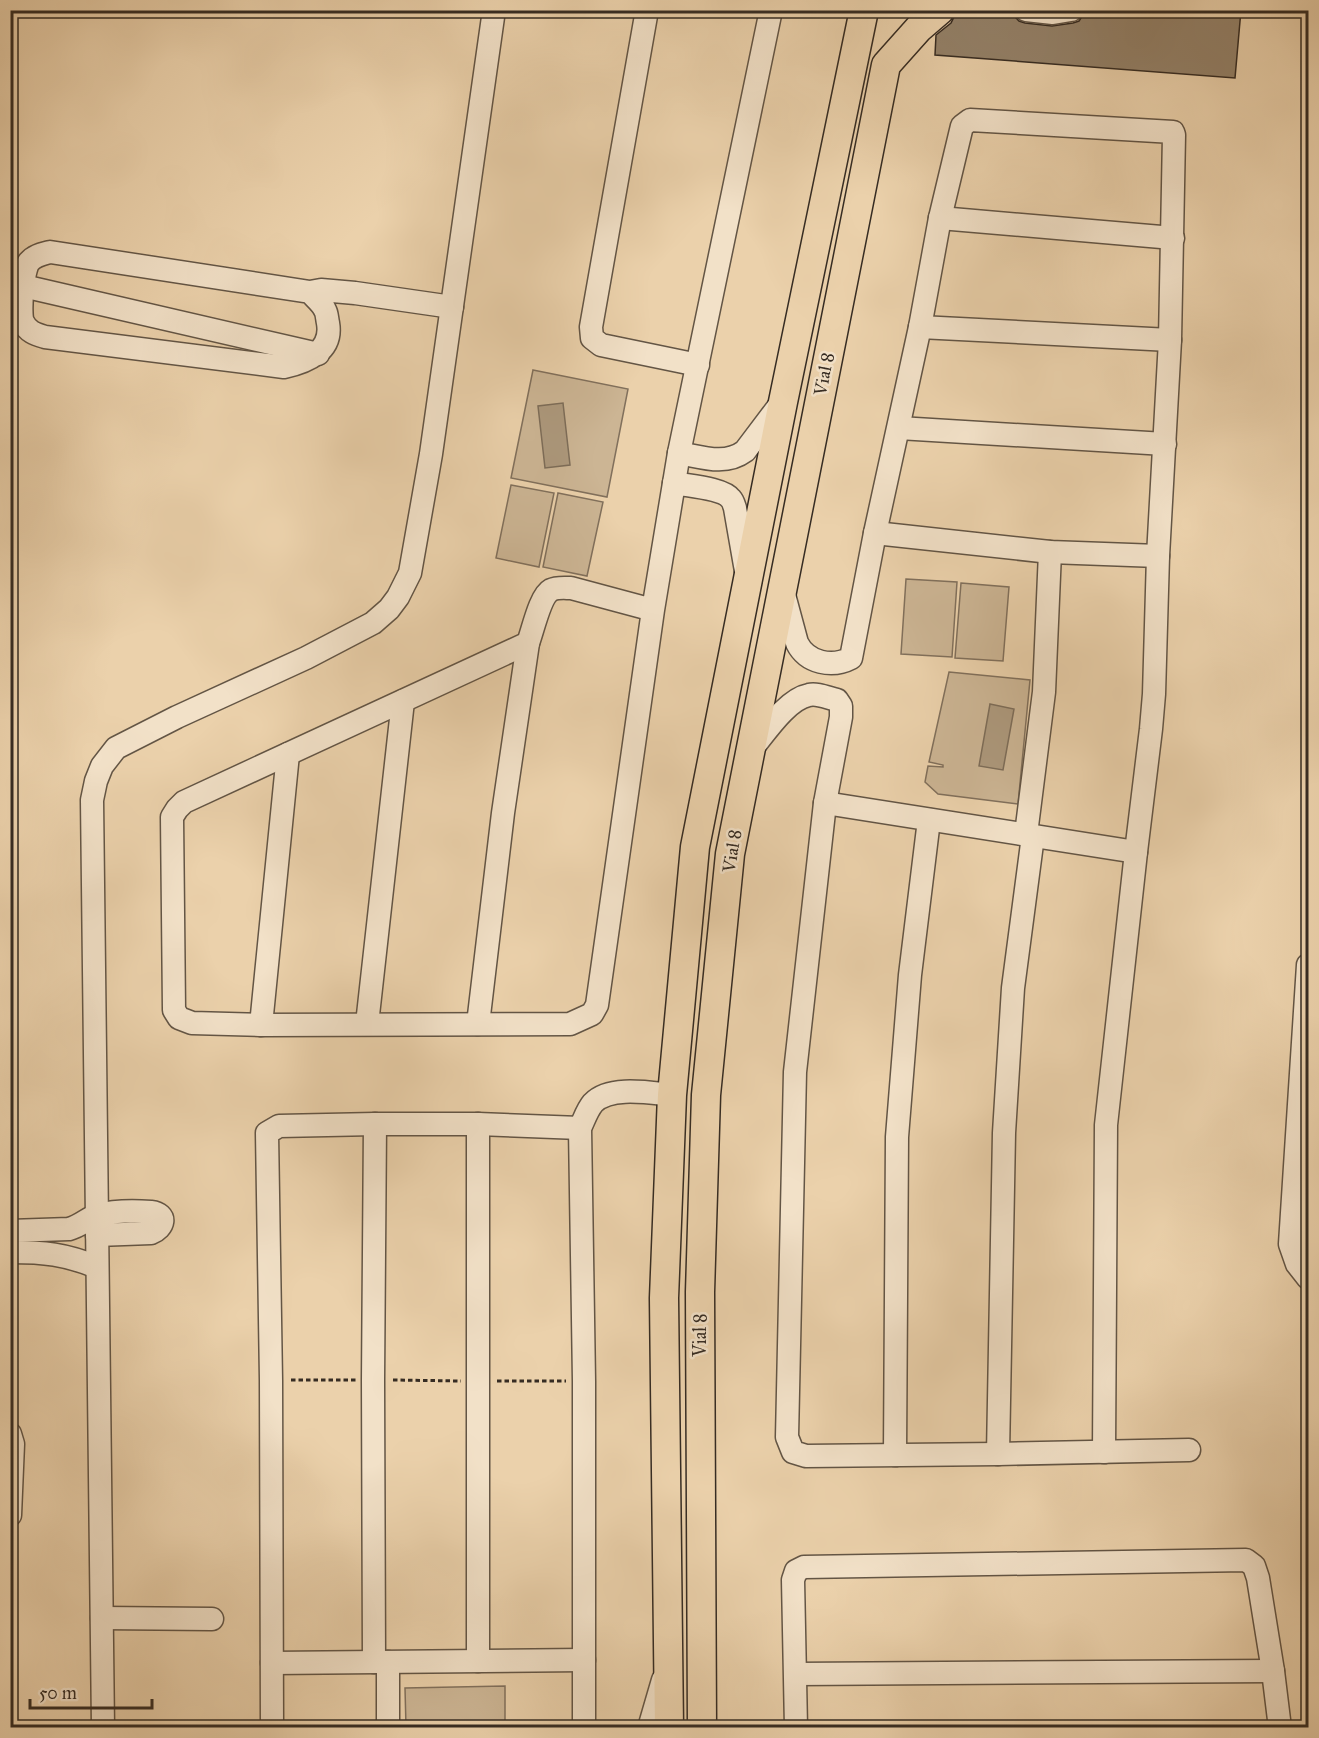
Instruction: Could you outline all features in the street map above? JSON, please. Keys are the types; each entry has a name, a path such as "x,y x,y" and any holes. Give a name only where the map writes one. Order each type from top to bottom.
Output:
{"main road":[{"name":"Vial 8","path":"669,1728 664,1298 672,1095 695,847 783,402 864,10"},
{"name":"Vial 8","path":"702,1728 700,1292 706,1095 730,854 886,65 919,28 940,10"}],"street":[{"path":"103,1728 92,800 96,781 102,766 116,748 177,717 306,658 373,623 389,609 398,597 410,573 431,454 494,10"},
{"path":"647,10 591,327 592,338 601,345 698,365"},
{"path":"528,643 184,802 177,809 172,817 174,1010 179,1018 192,1023 261,1025 570,1024 592,1014 597,1005 653,610 679,453 771,10"},
{"path":"1026,10 1058,11"},
{"path":"782,588 801,651 816,661 842,663 851,658 875,534 920,327 940,218 962,126 970,120 1170,130 1174,135 1170,340 1158,556 1152,729 1106,1125 1104,1452"},
{"path":"940,218 1173,238"},
{"path":"310,292 325,309 329,329 326,345 318,354 297,364 284,367 45,337 30,332 22,320 23,286 27,264 36,256 50,252 310,292 321,290 355,293 452,307"},
{"path":"23,286 318,354"},
{"path":"920,327 1170,340"},
{"path":"679,453 723,460 737,457 745,451 783,402"},
{"path":"899,428 1165,444"},
{"path":"719,492 723,460"},
{"path":"674,483 724,493 731,499 735,508 748,578"},
{"path":"875,534 1050,552 1158,556"},
{"path":"998,1454 1004,1121 1013,988 1043,702 1050,552"},
{"path":"478,1024 503,813 528,643 544,596 562,587 571,588 653,610"},
{"path":"803,697 809,657"},
{"path":"750,751 783,711 803,697 811,694 837,700 841,706 825,803 795,1072 787,1437 793,1452 806,1456 1189,1450"},
{"path":"367,1024 403,701"},
{"path":"261,1025 288,754"},
{"path":"825,803 1136,852"},
{"path":"895,1455 897,1137 910,975 929,820"},
{"path":"1308,965 1302,1148 1290,1244 1297,1264 1308,1278"},
{"path":"584,1728 584,1381 580,1128 594,1101 606,1095 620,1091 672,1095"},
{"path":"272,1728 271,1380 267,1133 279,1126 375,1124 478,1124 580,1128"},
{"path":"375,1124 373,1380 381,1662 388,1728"},
{"path":"478,1124 478,1661"},
{"path":"10,1252 33,1241 69,1229 97,1225"},
{"path":"10,1231 97,1267"},
{"path":"10,1434 13,1444 10,1515"},
{"path":"795,1728 793,1580 796,1571 804,1567 1246,1560 1254,1566 1258,1578 1280,1728"},
{"path":"102,1618 212,1619"},
{"path":"649,1728 669,1658"},
{"path":"272,1663 584,1660"},
{"path":"796,1674 1273,1671"}],"path":[{"path":"271,1380 584,1381"}],"shaded area":[{"path":"533,370 628,389 607,497 511,478"},
{"path":"563,403 570,465 545,468 538,406"},
{"path":"511,485 554,493 539,567 496,558"},
{"path":"558,493 603,502 587,576 543,567"},
{"path":"906,579 957,582 952,657 901,654"},
{"path":"961,583 1009,587 1003,661 955,658"},
{"path":"949,672 1030,680 1018,804 938,794 925,782 928,766 943,767 943,765 929,762"},
{"path":"990,704 1014,709 1003,770 979,766"},
{"path":"505,1686 505,1727 406,1727 405,1688"}],"building":[{"path":"1013,10 1014,16 1019,21 1052,26 1079,21 1084,10 1241,10 1235,78 935,55 936,35 951,23 955,15"}]}
